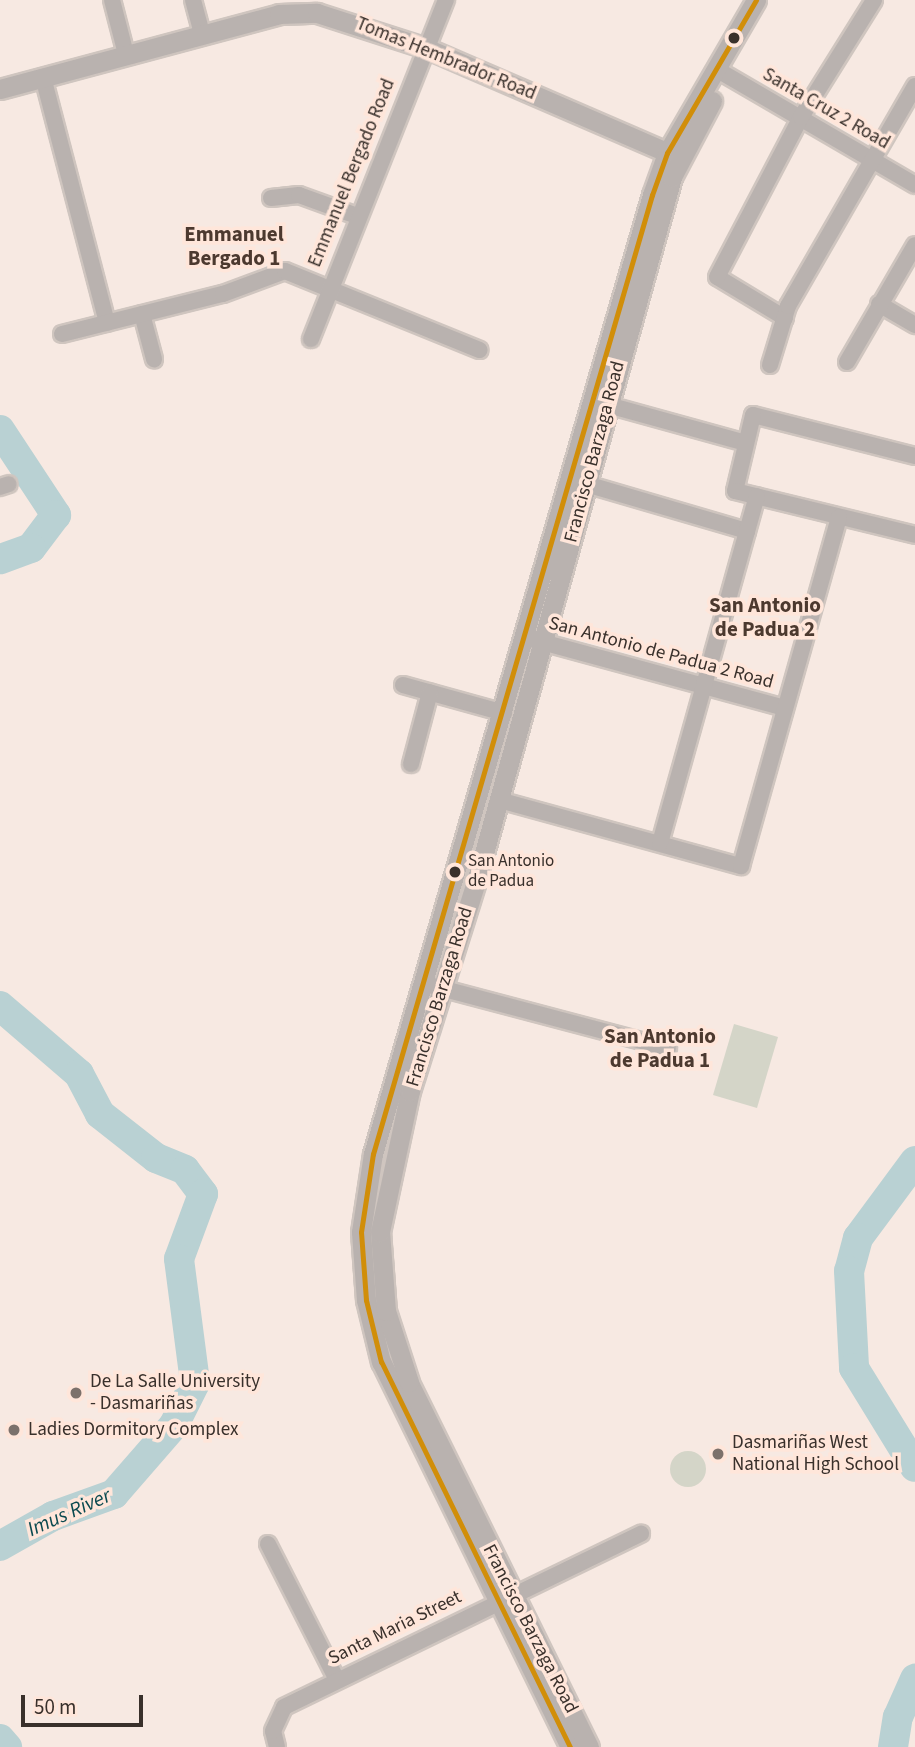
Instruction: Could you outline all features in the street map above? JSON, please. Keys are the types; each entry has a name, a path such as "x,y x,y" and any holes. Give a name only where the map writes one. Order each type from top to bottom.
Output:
{"street":[{"path":"112,0 126,54"},
{"path":"193,0 202,34"},
{"name":"Emmanuel Bergado Road","path":"311,338 328,285 446,0"},
{"name":"Francisco Barzaga Road","path":"721,72 755,0"},
{"name":"Francisco Barzaga Road","path":"434,986 499,800 534,640 673,155 721,72 771,0"},
{"path":"785,318 717,278 801,117 874,0"},
{"name":"Tomas Hembrador Road","path":"0,89 279,14 317,13 426,48 673,155"},
{"name":"Santa Cruz 2 Road","path":"721,72 915,185"},
{"path":"43,77 107,323"},
{"path":"770,365 785,318 871,159 915,86"},
{"name":"Francisco Barzaga Road","path":"570,1747 409,1382 384,1297 380,1232 387,1181 504,713 534,640 586,484 673,155"},
{"path":"271,198 299,195 357,216"},
{"path":"847,362 915,245"},
{"path":"62,334 142,314 285,271 328,285 480,350"},
{"path":"879,304 915,325"},
{"path":"142,314 154,359"},
{"path":"608,405 746,443"},
{"path":"915,456 753,415 735,491 915,535"},
{"path":"586,484 747,531"},
{"path":"660,843 757,496"},
{"path":"499,800 741,866 839,517"},
{"name":"San Antonio de Padua 2 Road","path":"534,640 785,708"},
{"path":"403,685 504,713"},
{"path":"411,764 430,692"},
{"path":"434,986 668,1048"},
{"name":"Santa Maria Street","path":"277,1747 273,1731 284,1707 641,1534"},
{"path":"268,1544 337,1680"},
{"name":"Francisco Barzaga Road","path":"505,1598 589,1747"}],"shaded area":[{"path":"734,1024 778,1037 757,1108 713,1095"},
{"path":"688,1451 700,1457 706,1469 700,1481 688,1487 676,1481 670,1469 676,1457"}],"waterway":[{"name":"Imus River","path":"0,430 56,515 31,548 0,559"},
{"name":"Imus River","path":"0,1006 79,1074 100,1114 156,1158 185,1170 203,1194 179,1259 195,1383 174,1425 114,1494 53,1516 0,1546"},
{"path":"915,1161 858,1238 849,1271 854,1368 915,1467"},
{"path":"893,1747 898,1717 915,1679"},
{"name":"Imus River","path":"0,1739 7,1747"}],"transit line":[{"path":"570,1747 381,1362 366,1300 361,1232 373,1154 652,195 667,153 756,0"}],"place":[{"name":"San Antonio de Padua","path":"455,872"},
{"name":"De La Salle University - Dasmariñas","path":"76,1393"},
{"name":"Ladies Dormitory Complex","path":"14,1430"},
{"name":"Dasmariñas West National High School","path":"718,1454"}],"district":[{"name":"Emmanuel Bergado 1","path":"234,246"},
{"name":"San Antonio de Padua 2","path":"765,617"},
{"name":"San Antonio de Padua 1","path":"660,1048"}]}
